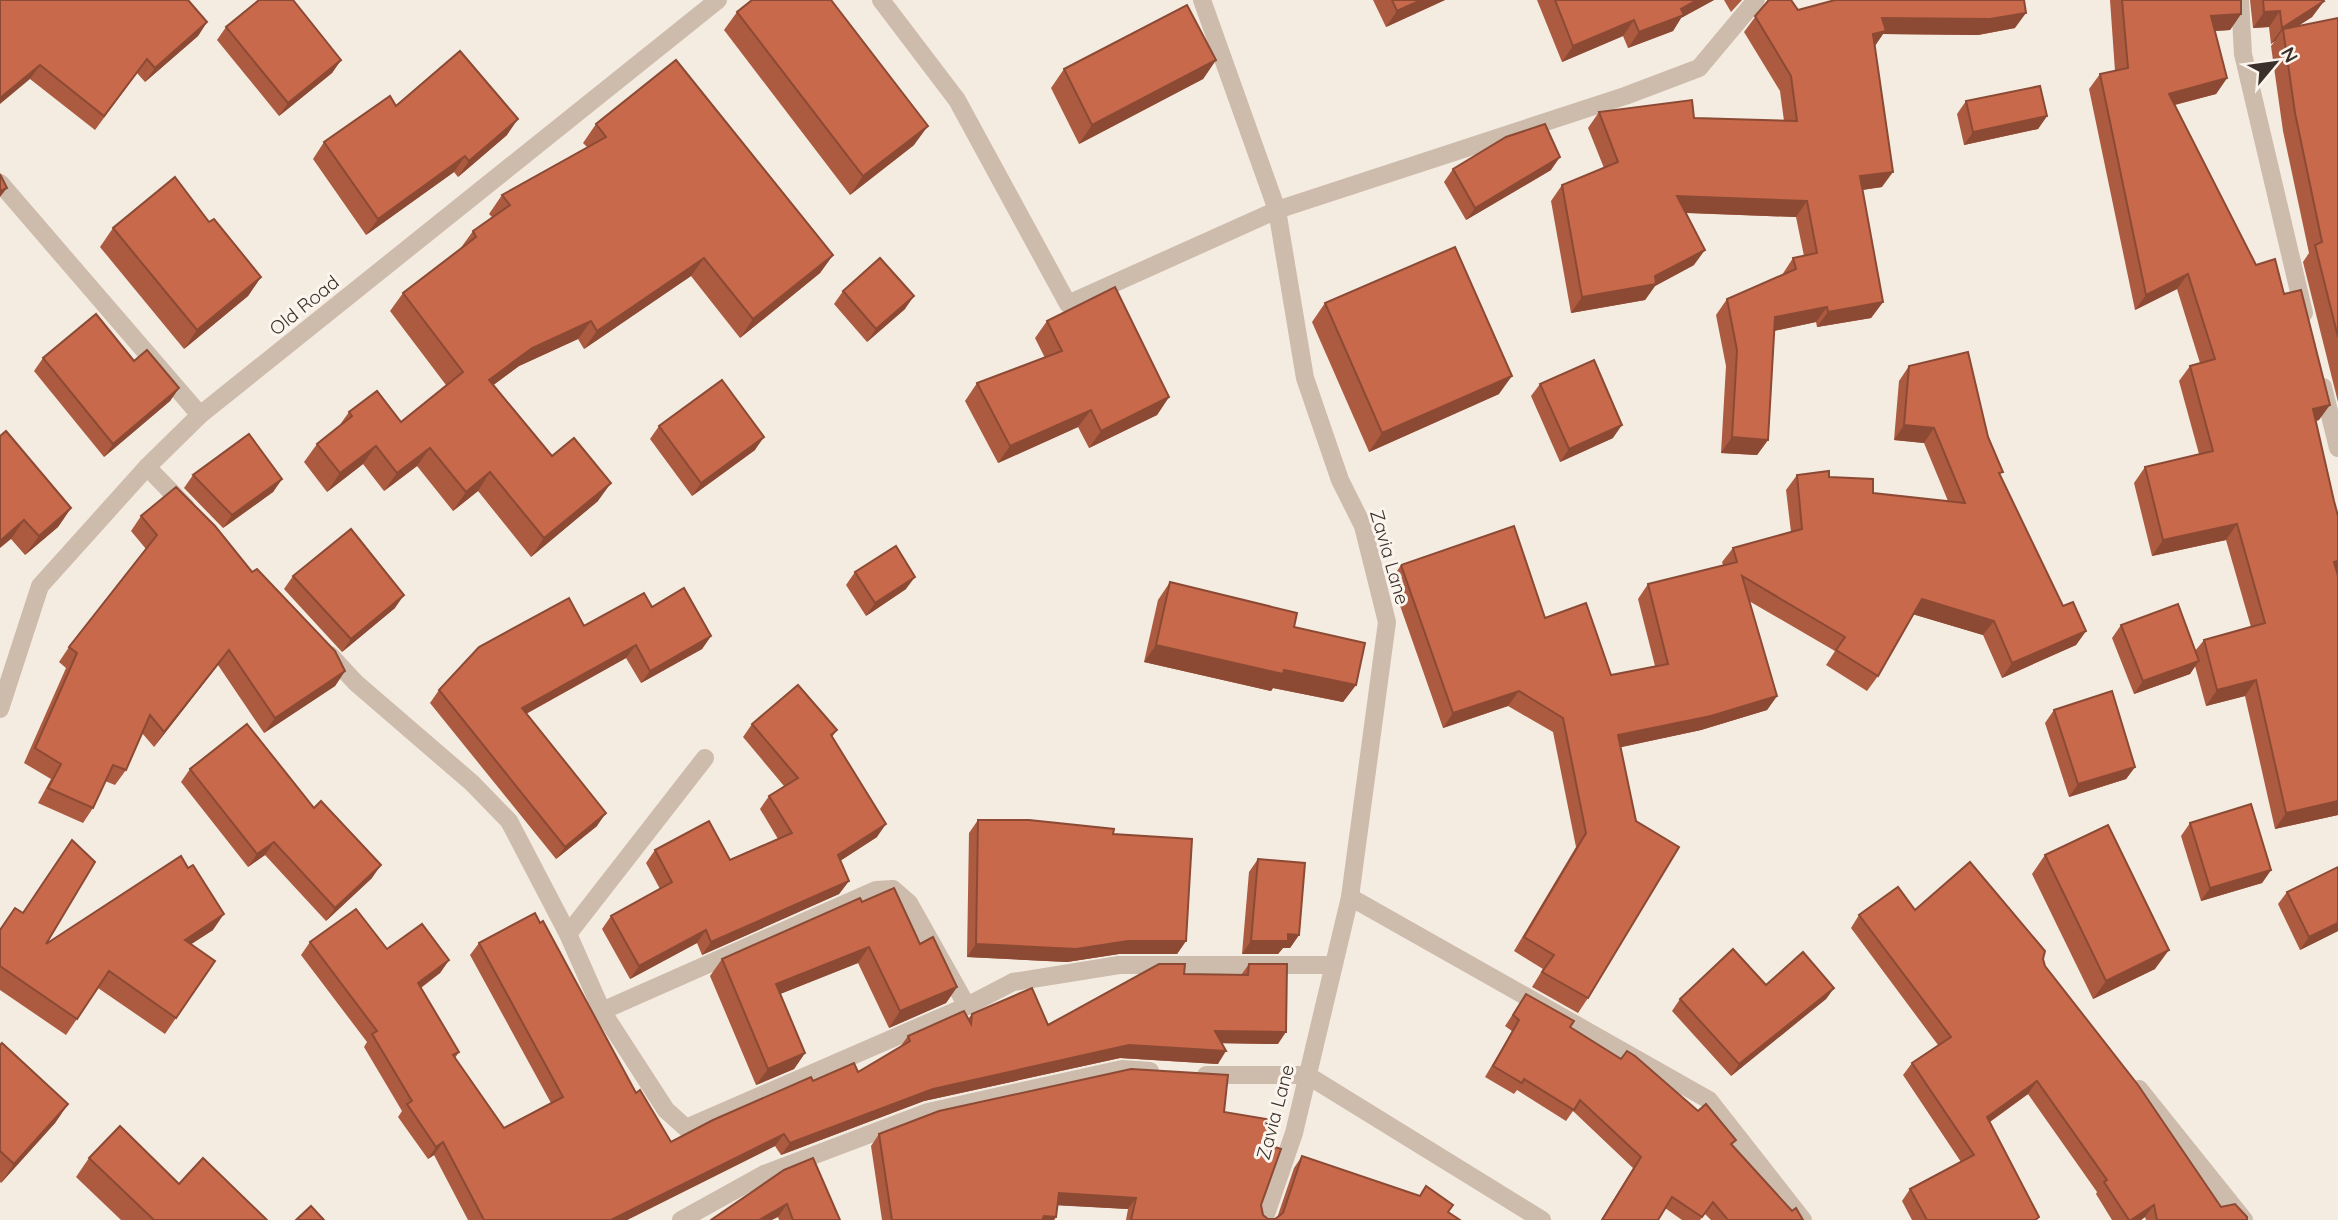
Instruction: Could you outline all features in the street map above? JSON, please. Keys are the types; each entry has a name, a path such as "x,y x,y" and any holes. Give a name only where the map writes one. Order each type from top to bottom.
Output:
{"street":[{"name":"Old Road","path":"0,709 40,586 146,467 200,415 718,0"},
{"path":"881,0 957,100 1068,304 1277,210 1625,96 1699,68 1756,0"},
{"name":"Zavia Lane","path":"1202,0 1277,210 1305,378 1340,480 1363,526 1387,622 1350,897 1294,1133 1264,1220"},
{"path":"2240,0 2243,54 2309,332"},
{"path":"0,183 200,415"},
{"path":"2318,371 2338,448"},
{"path":"146,467 204,524"},
{"path":"319,643 356,683 509,821 568,934 602,1011 666,1110 686,1128 968,1006 1013,982 1119,965 1333,965"},
{"path":"568,934 705,758"},
{"path":"602,1011 876,890 893,890 909,902 968,1006"},
{"path":"1350,897 1709,1100 1803,1220"},
{"path":"681,1220 764,1174 928,1112 1122,1069 1178,1073 1307,1075 1542,1220"},
{"path":"2131,1079 2244,1220"}],"building":[{"path":"0,0 188,0 207,22 155,68 147,59 104,116 40,65 0,98"},
{"path":"259,0 293,0 341,60 288,103 226,27"},
{"path":"752,0 831,0 928,126 863,176 737,12"},
{"path":"1392,0 1421,0 1397,11"},
{"path":"1555,0 1697,0 1681,9 1684,15 1639,32 1634,20 1573,46"},
{"path":"1769,0 1791,0 1798,10 1835,0 2024,0 2026,13 1990,19 1882,18 1886,31 1873,34 1893,172 1860,176 1883,302 1828,312 1827,307 1775,317 1768,440 1732,437 1737,350 1727,299 1796,269 1793,258 1817,253 1807,201 1677,196 1705,250 1655,276 1656,284 1582,297 1562,185 1618,162 1599,112 1692,100 1694,118 1797,121 1791,76 1755,16"},
{"path":"2122,0 2241,0 2241,14 2211,16 2227,78 2169,94 2256,265 2275,259 2284,294 2301,290 2330,405 2313,409 2338,516 2338,561 2334,562 2338,576 2338,801 2286,813 2256,680 2217,690 2204,640 2265,623 2237,524 2163,540 2145,467 2213,451 2190,366 2215,359 2188,274 2146,295 2100,74 2128,68"},
{"path":"2263,0 2324,1 2282,28 2280,11 2264,12"},
{"path":"1187,5 1216,60 1092,125 1064,69"},
{"path":"2338,18 2338,337 2315,245 2322,242 2295,113 2283,29"},
{"path":"460,51 518,119 469,161 465,156 378,219 324,142 390,96 396,106"},
{"path":"676,60 833,255 753,319 704,258 597,331 591,321 532,348 489,380 552,456 574,438 611,483 544,538 490,472 466,492 430,448 397,473 376,446 340,473 317,444 352,416 349,412 377,391 401,422 463,372 403,293 476,237 473,231 510,205 502,195 606,137 596,124"},
{"path":"2040,86 2047,116 1973,132 1966,101"},
{"path":"1545,124 1560,157 1475,208 1453,169 1506,137"},
{"path":"0,174 7,188 0,191"},
{"path":"175,177 209,222 214,219 261,277 197,330 113,228"},
{"path":"1455,247 1512,376 1382,433 1325,303"},
{"path":"880,258 914,296 876,329 843,291"},
{"path":"1115,287 1169,397 1101,431 1091,410 1010,446 977,383 1062,351 1047,321"},
{"path":"96,314 134,361 147,350 179,388 113,444 43,358"},
{"path":"1968,352 1988,437 2003,472 1999,473 2063,606 2073,602 2086,631 2012,663 1994,621 1922,599 1878,676 1836,650 1845,637 1742,576 1777,696 1711,716 1618,735 1636,821 1679,847 1588,998 1542,972 1554,955 1524,937 1586,833 1563,718 1519,691 1453,713 1401,565 1514,526 1545,618 1586,603 1611,675 1668,664 1648,584 1737,562 1733,548 1802,529 1797,475 1829,471 1829,477 1873,479 1873,493 1965,503 1934,428 1904,425 1909,366"},
{"path":"1594,360 1622,425 1569,449 1540,384"},
{"path":"722,380 764,437 701,483 659,426"},
{"path":"6,431 71,508 39,536 24,520 0,541 0,436"},
{"path":"249,434 282,479 232,515 193,475"},
{"path":"176,487 215,526 252,572 257,569 335,651 345,671 275,718 229,650 164,732 150,715 126,770 113,765 93,808 48,788 61,764 35,748 77,653 69,647 157,535 141,516"},
{"path":"351,529 404,595 351,639 293,576"},
{"path":"896,546 915,577 875,603 855,572"},
{"path":"1170,582 1297,613 1294,627 1365,643 1356,685 1284,670 1283,674 1156,645"},
{"path":"684,588 711,636 650,671 636,645 522,708 606,813 565,847 439,690 479,647 569,598 584,626 644,593 652,607"},
{"path":"2178,604 2199,661 2143,681 2121,625"},
{"path":"798,685 837,730 831,735 886,824 838,855 849,881 711,942 706,930 639,966 611,916 672,882 655,850 709,821 730,860 792,833 769,796 798,778 752,724"},
{"path":"2112,691 2135,767 2078,784 2054,710"},
{"path":"247,724 314,808 321,801 381,865 335,908 274,842 257,854 190,769"},
{"path":"2251,804 2271,870 2210,888 2190,823"},
{"path":"978,820 1029,820 1114,829 1113,834 1192,839 1186,941 1128,941 1076,949 976,944"},
{"path":"2108,825 2169,950 2106,981 2045,855"},
{"path":"72,840 95,862 46,944 181,856 188,868 193,865 224,914 185,940 215,961 176,1018 109,971 77,1019 0,966 0,930 15,908 23,913"},
{"path":"1258,859 1305,863 1299,935 1288,934 1288,941 1251,941"},
{"path":"1970,862 2045,951 2045,966 2138,1085 2221,1207 2235,1204 2247,1220 2157,1220 2154,1205 2129,1220 2104,1182 2107,1180 2037,1081 1987,1117 2039,1217 2035,1220 1927,1220 1910,1189 1974,1155 1912,1063 1951,1037 1859,915 1898,887 1915,910"},
{"path":"2338,867 2338,923 2309,937 2287,892"},
{"path":"894,888 920,944 933,937 957,987 900,1011 869,947 776,984 805,1053 768,1069 722,959 860,898 862,902"},
{"path":"356,909 387,949 422,924 449,960 418,983 459,1052 453,1055 504,1128 563,1097 479,943 535,913 540,923 543,921 636,1093 640,1090 671,1142 713,1120 811,1077 813,1081 854,1063 858,1072 910,1041 908,1036 964,1011 971,1024 972,1014 1032,988 1048,1025 1159,964 1185,964 1184,974 1248,975 1249,964 1287,964 1286,1032 1215,1031 1226,1051 1129,1045 933,1089 790,1143 784,1134 611,1220 484,1220 443,1142 436,1147 407,1104 412,1101 372,1034 377,1031 310,942"},
{"path":"1733,949 1766,985 1803,952 1834,988 1739,1064 1680,999"},
{"path":"1526,994 1574,1021 1570,1027 1621,1059 1627,1051 1635,1056 1698,1111 1706,1104 1736,1140 1731,1144 1792,1211 1796,1208 1803,1220 1728,1220 1713,1202 1702,1217 1672,1197 1658,1220 1602,1220 1641,1157 1580,1100 1574,1110 1524,1079 1522,1083 1493,1066 1519,1020 1513,1015"},
{"path":"2,1043 68,1104 14,1164 0,1151"},
{"path":"1131,1069 1228,1075 1224,1112 1272,1120 1268,1145 1281,1149 1261,1205 1263,1215 1268,1219 1275,1219 1283,1213 1302,1156 1420,1196 1426,1186 1453,1205 1448,1212 1460,1220 1131,1220 1136,1198 1059,1193 1056,1217 1044,1216 1042,1220 892,1220 879,1134 939,1111"},
{"path":"120,1126 179,1184 203,1158 267,1220 154,1220 89,1158"},
{"path":"813,1158 840,1220 793,1220 787,1204 759,1220 711,1220 784,1170"},
{"path":"311,1206 324,1220 296,1220"}]}
